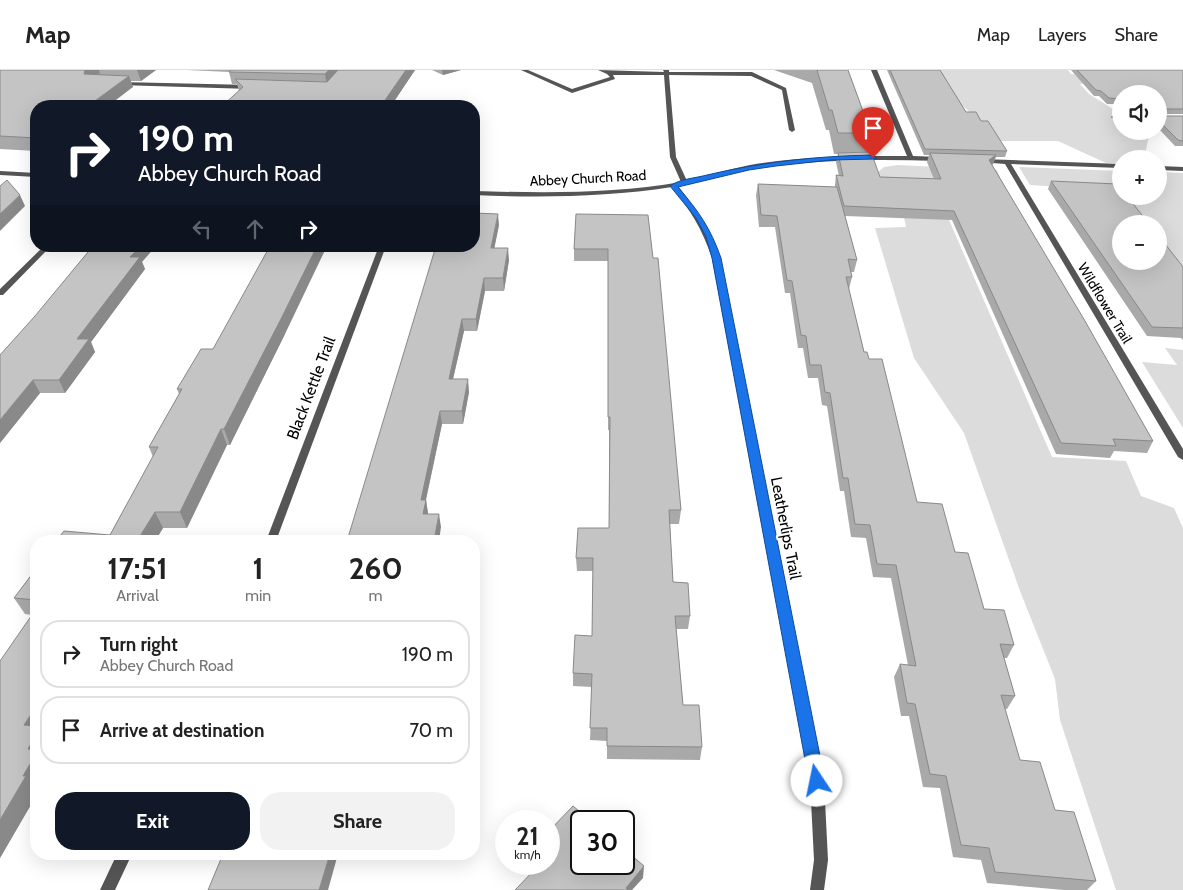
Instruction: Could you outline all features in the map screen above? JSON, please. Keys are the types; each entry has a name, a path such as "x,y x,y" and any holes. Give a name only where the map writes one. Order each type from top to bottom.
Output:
{"street":[{"path":"524,70 572,91 613,78 610,73"},
{"path":"601,70 610,73 666,71 752,74 784,89 792,130"},
{"path":"874,70 911,158"},
{"path":"666,71 673,157 685,183"},
{"path":"112,83 260,88"},
{"name":"Abbey Church Road","path":"480,193 569,194 674,186 749,168 807,160 911,158 950,160"},
{"path":"978,161 1112,166"},
{"name":"Wildflower Trail","path":"1007,162 1183,457"},
{"path":"1167,168 1183,169"},
{"path":"0,173 30,175"},
{"name":"Leatherlips Trail","path":"674,186 700,217 710,237 716,258 817,781 821,860 817,890"},
{"path":"0,293 42,252"},
{"name":"Black Kettle Trail","path":"273,535 381,252"},
{"path":"107,890 122,860"}],"shaded area":[{"path":"939,70 1068,70 1071,74 1090,75 1092,83 1080,84 1089,94 1112,108 1112,140 1148,140 1146,150 1112,150 1112,163 1106,163 1058,141 998,141 983,124 954,98"},
{"path":"898,165 997,170 1002,182 996,185 933,183 1052,457 1126,461 1141,496 1174,508 1183,528 1183,890 1116,890 1060,720 1055,679 1020,591 964,433 914,358 875,228 906,227 903,213 877,173 884,167"},
{"path":"1019,167 1112,171 1112,190 1030,185"},
{"path":"1167,172 1183,173 1183,273 1167,251 1167,215 1139,215 1132,205 1167,205"},
{"path":"1165,348 1183,350 1183,428 1142,362 1177,365"}],"building":[{"path":"0,70 85,70 84,74 129,76 96,100 30,100 30,138 0,136"},
{"path":"231,70 329,70 325,74 229,72"},
{"path":"338,70 406,70 385,100 229,100 243,87 235,79 327,82"},
{"path":"817,70 848,70 871,133 838,133 832,110 829,110"},
{"path":"890,70 940,70 966,112 976,112 981,121 988,121 1007,151 925,149"},
{"path":"1077,70 1183,70 1183,109 1167,109 1167,85 1112,85 1112,98 1096,90"},
{"path":"1167,116 1183,116 1183,141 1178,140 1167,129"},
{"path":"871,152 880,177 941,179 930,153 996,155 989,160 1085,321 1153,441 1113,439 1116,446 1061,443 954,211 844,206 836,175 843,176 838,153"},
{"path":"7,180 20,195 0,214 0,186"},
{"path":"1051,181 1112,184 1112,205 1134,205 1142,215 1112,215 1112,269"},
{"path":"758,184 837,187 857,260 848,259 852,277 846,277 864,352 867,352 869,359 882,359 917,502 942,504 955,552 968,553 984,609 1004,610 1014,645 1000,644 1015,696 1001,695 1020,760 1040,762 1055,810 1074,812 1096,881 995,872 989,848 961,845 946,776 930,774 915,704 907,703 900,664 916,666 896,565 877,564 870,525 855,524 848,478 843,478 830,393 825,392 821,365 810,365 806,336 801,335 792,281 787,280 777,216 761,215"},
{"path":"480,213 498,214 491,248 508,248 503,278 484,278 476,319 462,319 449,379 468,379 462,411 440,411 421,500 426,500 423,514 439,514 435,535 349,535 434,252 480,252"},
{"path":"576,214 648,215 653,258 658,258 681,510 669,510 673,582 688,583 690,616 675,616 683,705 699,705 702,747 607,746 607,728 590,728 592,674 573,673 575,635 592,636 593,558 576,558 578,528 609,528 610,417 608,417 608,249 574,249"},
{"path":"1167,246 1183,267 1183,328 1152,327 1113,270 1167,270"},
{"path":"88,252 135,252 130,257 140,257 77,339 89,339 59,380 33,380 0,420 0,355"},
{"path":"267,252 314,252 224,429 221,429 180,512 155,512 141,535 110,535 158,447 149,447 182,389 177,389 201,349 213,349"},
{"path":"64,531 110,535 61,535"},
{"path":"30,577 30,599 14,598"},
{"path":"30,618 30,716 24,725 30,726 30,746 28,749 30,749 30,764 23,776 26,776 0,820 0,661"},
{"path":"573,806 578,810 570,810 570,875 635,875 635,858 644,866 626,888 628,890 515,890 529,875 560,875 560,820"},
{"path":"220,860 328,860 319,890 208,890"}],"route":[{"path":"817,781 716,258 710,237 700,217 674,186 749,168 776,164 831,158 873,158"}]}
